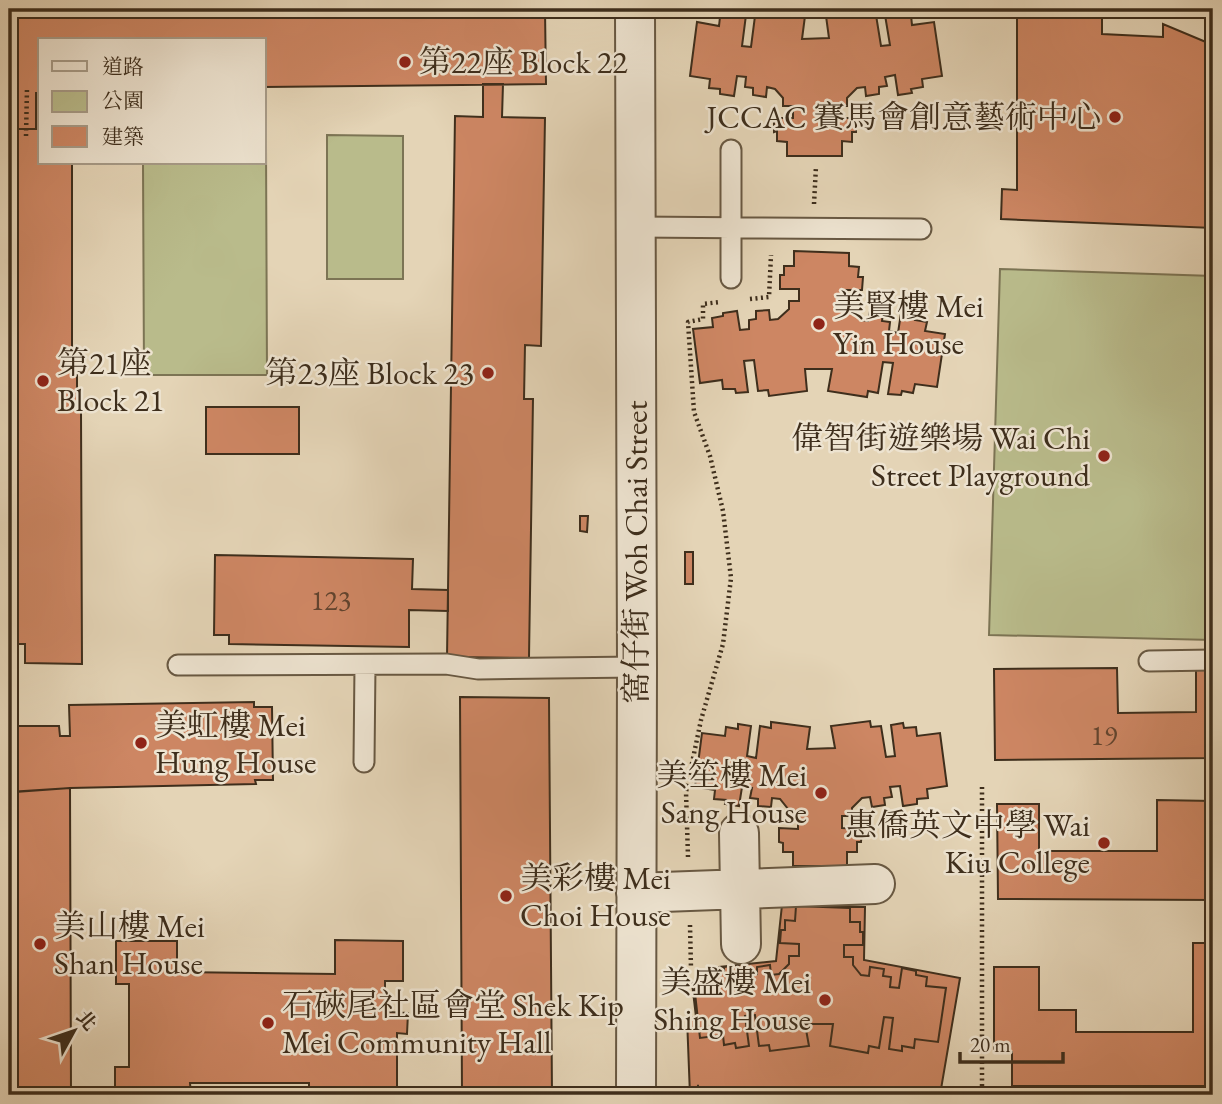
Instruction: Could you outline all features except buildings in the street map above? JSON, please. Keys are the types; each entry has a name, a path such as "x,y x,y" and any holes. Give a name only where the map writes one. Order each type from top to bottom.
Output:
{"street":[{"name":"窩仔街 Woh Chai Street","path":"635,9 636,1095"},
{"path":"739,832 741,944"},
{"path":"636,893 875,884"}],"lane":[{"path":"731,150 731,278"},
{"path":"636,227 920,229"},
{"path":"1149,661 1213,660"},
{"path":"364,762 365,664"},
{"path":"178,665 446,664 478,669 637,667"}],"path":[{"path":"26,136 27,88"},
{"path":"813,228 816,166"},
{"path":"743,300 769,297 772,244"},
{"path":"691,969 686,793 701,720 723,644 731,578 723,511 710,456 694,412 688,322 703,319 703,304 730,301"},
{"path":"982,787 982,1095"},
{"path":"694,1095 694,1087 701,1087 701,1095"}],"green space":[{"path":"327,135 403,136 403,279 327,279"},
{"path":"266,145 267,375 144,375 143,164 266,164"},
{"name":"偉智街遊樂場 Wai Chi Street Playground","path":"1000,269 1213,276 1213,640 989,635"}],"place":[{"name":"第22座 Block 22","path":"405,62"},
{"name":"JCCAC 賽馬會創意藝術中心","path":"1115,117"},
{"name":"美賢樓 Mei Yin House","path":"819,324"},
{"name":"第23座 Block 23","path":"488,373"},
{"name":"第21座 Block 21","path":"43,381"},
{"name":"偉智街遊樂場 Wai Chi Street Playground","path":"1104,456"},
{"name":"美虹樓 Mei Hung House","path":"141,743"},
{"name":"美笙樓 Mei Sang House","path":"821,793"},
{"name":"惠僑英文中學 Wai Kiu College","path":"1104,843"},
{"name":"美彩樓 Mei Choi House","path":"506,896"},
{"name":"美山樓 Mei Shan House","path":"40,944"},
{"name":"美盛樓 Mei Shing House","path":"825,1000"},
{"name":"石硤尾社區會堂 Shek Kip Mei Community Hall","path":"268,1023"}]}
